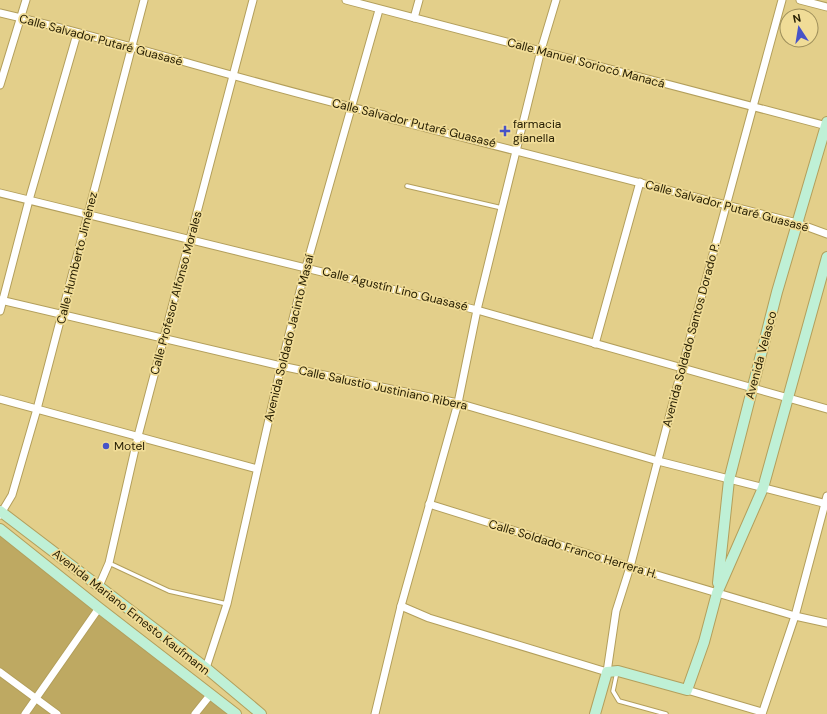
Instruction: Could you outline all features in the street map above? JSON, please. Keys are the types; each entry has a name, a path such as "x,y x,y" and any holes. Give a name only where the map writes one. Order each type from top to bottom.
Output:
{"street":[{"path":"0,85 26,0"},
{"name":"Calle Humberto Jiménez","path":"1,513 12,495 37,409 144,0"},
{"name":"Calle Profesor Alfonso Morales","path":"99,586 109,562 138,436 191,240 232,76 253,0"},
{"name":"Calle Manuel Soriocó Manacá","path":"346,0 379,10 542,50 752,107 827,125"},
{"path":"414,18 419,0"},
{"path":"375,714 401,606 458,403 477,310 516,150 556,0"},
{"name":"Avenida Soldado Santos Dorado P.","path":"607,672 616,611 630,567 682,368 782,0"},
{"path":"800,0 827,7"},
{"name":"Avenida Soldado Jacinto Masaí","path":"206,668 227,604 281,366 306,267 379,10"},
{"name":"Calle Salvador Putaré Guasasé","path":"0,13 77,34 131,46 232,76 797,223 827,234"},
{"path":"0,311 1,300 77,34"},
{"name":"Avenida Velasco","path":"687,690 704,642 717,593 729,480 777,292 827,125"},
{"path":"595,344 640,182"},
{"name":"Calle Agustín Lino Guasasé","path":"0,193 477,310 827,409"},
{"name":"Avenida Velasco","path":"717,593 763,488 827,257"},
{"name":"Calle Salustio Justiniano Ribera","path":"1,300 281,366 458,403 729,480 826,501"},
{"path":"0,399 257,469"},
{"path":"401,606 429,618 607,672 618,671 687,690 753,712 762,713 795,616 826,501"},
{"name":"Calle Soldado Franco Herrera H.","path":"429,504 630,567 795,616 827,623"},
{"name":"Avenida Mariano Ernesto Kaufmann","path":"1,513 206,668 261,714"},
{"name":"Avenida Mariano Ernesto Kaufmann","path":"0,529 192,682 211,694 236,714"},
{"path":"25,714 99,608"},
{"path":"0,672 57,714"},
{"path":"595,714 607,672"},
{"path":"195,714 211,694"}],"lane":[{"path":"407,186 502,208"},
{"path":"109,562 169,591 227,604"},
{"path":"618,671 613,691 618,701 666,714"}],"shaded area":[{"path":"0,529 228,714 0,714"}],"place":[{"name":"farmacia gianella","path":"505,131"},
{"name":"Motel","path":"106,446"}]}
